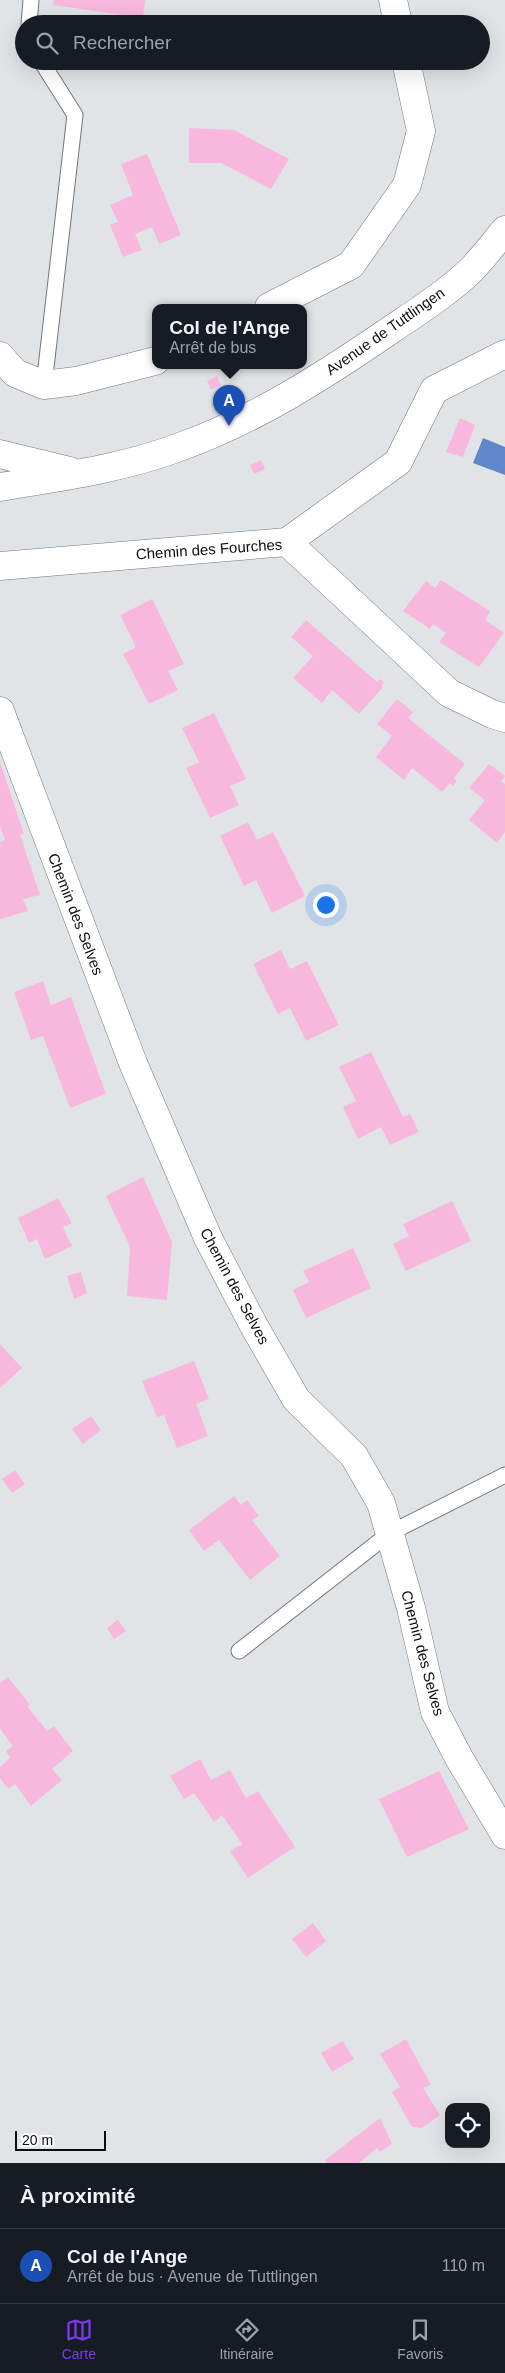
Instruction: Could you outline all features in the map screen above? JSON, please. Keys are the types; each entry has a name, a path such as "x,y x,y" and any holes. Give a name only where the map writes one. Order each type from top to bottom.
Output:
{"street":[{"path":"392,0 396,15"},
{"path":"276,304 351,265 407,185 421,131 408,70"},
{"name":"Avenue de Tuttlingen","path":"0,487 81,474 177,448 229,426 280,400 344,362 408,318 471,270 505,230"},
{"path":"287,542 398,462 434,390 505,354"},
{"path":"0,356 15,372 44,385 76,381 152,361"},
{"name":"Avenue de Tuttlingen","path":"0,454 81,474"},
{"name":"Chemin des Fourches","path":"0,566 287,542 449,693 492,714 505,718"},
{"name":"Chemin des Selves","path":"0,711 133,1063 208,1238 254,1326 296,1399 354,1456 381,1503 412,1608 435,1712 459,1758 505,1836"}],"lane":[{"path":"30,15 31,0"},
{"path":"44,385 75,115 48,70"},
{"path":"239,1651 390,1533 505,1475"}],"water":[{"path":"483,438 505,447 505,475 473,463"}],"building":[{"path":"54,0 145,0 143,15 122,15 53,5"},
{"path":"189,128 234,130 289,159 271,189 221,163 189,163"},
{"path":"147,154 181,235 159,244 152,227 135,234 142,250 123,257 110,225 118,222 110,205 133,195 121,164"},
{"path":"217,376 221,385 211,390 207,381"},
{"path":"460,418 475,425 463,457 446,452"},
{"path":"261,460 265,469 254,474 250,465"},
{"path":"441,580 490,611 485,620 504,633 479,667 439,642 446,633 433,624 430,629 403,611 426,581 435,588"},
{"path":"152,599 184,664 168,671 178,690 149,704 123,654 136,647 120,615"},
{"path":"306,620 377,682 380,679 384,682 381,686 383,687 359,714 332,690 322,703 293,678 313,656 291,637"},
{"path":"397,699 413,712 408,718 465,764 454,778 457,781 453,786 450,783 442,792 412,768 404,780 376,757 392,736 377,724"},
{"path":"214,713 246,779 230,786 239,805 210,818 186,768 199,762 182,728"},
{"path":"0,762 24,834 20,835 40,895 23,899 28,911 0,919 0,842 5,840 0,826"},
{"path":"489,764 505,776 501,781 505,784 505,832 497,843 469,820 485,800 469,788"},
{"path":"248,822 257,840 273,832 305,896 272,913 256,880 244,886 220,836"},
{"path":"281,950 290,969 307,961 339,1025 306,1041 290,1008 278,1014 253,964"},
{"path":"43,981 51,1005 71,997 106,1094 70,1108 43,1036 31,1040 14,992"},
{"path":"371,1052 403,1117 410,1114 419,1132 390,1145 381,1127 358,1139 343,1107 356,1101 339,1067"},
{"path":"143,1177 172,1242 167,1300 127,1296 130,1247 106,1196"},
{"path":"58,1198 72,1223 63,1227 72,1246 45,1259 37,1239 29,1243 18,1218"},
{"path":"452,1201 471,1241 406,1271 393,1244 409,1236 403,1224"},
{"path":"353,1248 371,1288 306,1318 293,1290 309,1282 303,1271"},
{"path":"81,1272 87,1293 74,1299 67,1276"},
{"path":"0,1344 22,1368 0,1388"},
{"path":"194,1361 209,1399 196,1404 208,1436 177,1448 164,1415 157,1417 142,1381"},
{"path":"91,1416 101,1430 83,1444 72,1429"},
{"path":"15,1470 25,1484 12,1493 2,1479"},
{"path":"234,1496 241,1505 247,1500 259,1516 252,1520 280,1556 250,1580 219,1540 204,1551 189,1530"},
{"path":"118,1620 126,1631 114,1639 107,1628"},
{"path":"8,1677 47,1731 54,1726 73,1751 52,1769 62,1780 31,1806 15,1784 8,1789 0,1778 0,1767 10,1758 6,1751 13,1746 0,1729 0,1683"},
{"path":"200,1759 211,1780 230,1770 246,1798 258,1791 295,1847 248,1878 230,1851 242,1844 222,1815 214,1822 194,1793 184,1799 170,1776"},
{"path":"439,1771 469,1829 407,1857 379,1799"},
{"path":"313,1923 326,1941 306,1957 292,1939"},
{"path":"406,2039 431,2085 423,2088 440,2115 422,2128 412,2127 392,2092 400,2087 380,2054"},
{"path":"343,2041 354,2059 332,2072 321,2053"},
{"path":"380,2118 392,2144 380,2152 377,2148 359,2163 327,2163 325,2160"}],"place":[{"name":"Col de l'Ange","path":"229,426"}]}
